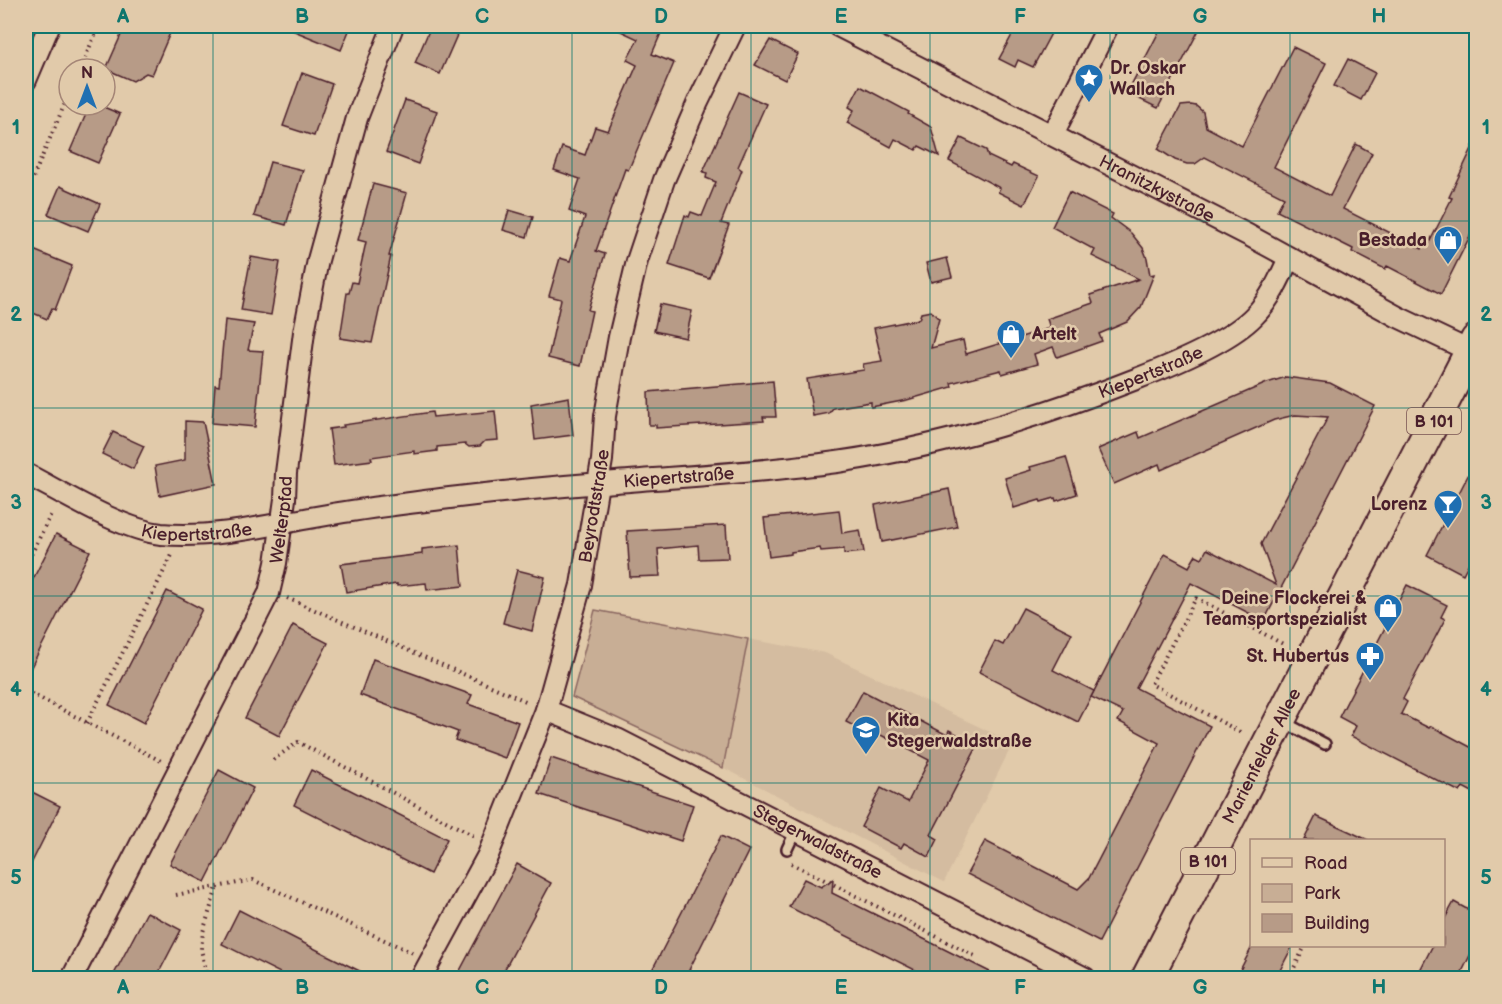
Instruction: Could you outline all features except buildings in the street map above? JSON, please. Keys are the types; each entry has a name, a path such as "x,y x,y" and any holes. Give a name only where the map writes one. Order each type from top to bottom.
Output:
{"main road":[{"name":"Marienfelder Allee","path":"1147,978 1474,348"}],"street":[{"path":"26,80 49,26"},
{"name":"Welterpfad","path":"72,978 262,608 273,582 299,363 318,260 357,118 393,26"},
{"name":"Beyrodtstraße","path":"420,978 488,855 581,585 602,460 605,416 619,337 637,261 664,180 735,26"},
{"name":"Hranitzkystraße","path":"838,26 1053,134 1398,317 1474,348"},
{"path":"1053,134 1108,26"},
{"name":"Kiepertstraße","path":"26,474 116,520 143,530 198,536 238,532 330,514 440,500 598,483 837,462 932,444 1015,422 1098,394 1176,363 1226,337 1255,316 1267,300 1289,258"},
{"name":"Stegerwaldstraße","path":"540,708 617,739 1085,978"}],"lane":[{"path":"1280,720 1325,744"},
{"path":"787,849 796,830"}],"path":[{"path":"85,57 99,26"},
{"path":"26,194 59,117"},
{"path":"26,565 55,507"},
{"path":"87,723 172,554"},
{"path":"284,596 540,708"},
{"path":"1240,732 1151,684 1196,598 1285,645"},
{"path":"26,691 166,763"},
{"path":"273,760 298,742 480,839"},
{"path":"782,858 976,957"},
{"path":"176,895 253,880 420,956"},
{"path":"207,978 201,949 203,932 217,887"},
{"path":"1289,978 1304,947"},
{"path":"1472,978 1476,969"}],"shaded area":[{"name":"Kita Stegerwaldstraße","path":"748,639 825,653 1013,743 944,882 724,768"}],"green space":[{"path":"595,610 748,639 723,768 572,697"}],"place":[{"name":"Dr. Oskar Wallach","path":"1089,104"},
{"name":"Bestada","path":"1448,266"},
{"name":"Artelt","path":"1011,360"},
{"name":"Lorenz","path":"1448,530"},
{"name":"Deine Flockerei & Teamsportspezialist","path":"1388,634"},
{"name":"St. Hubertus","path":"1370,682"},
{"name":"Kita Stegerwaldstraße","path":"866,756"}]}
